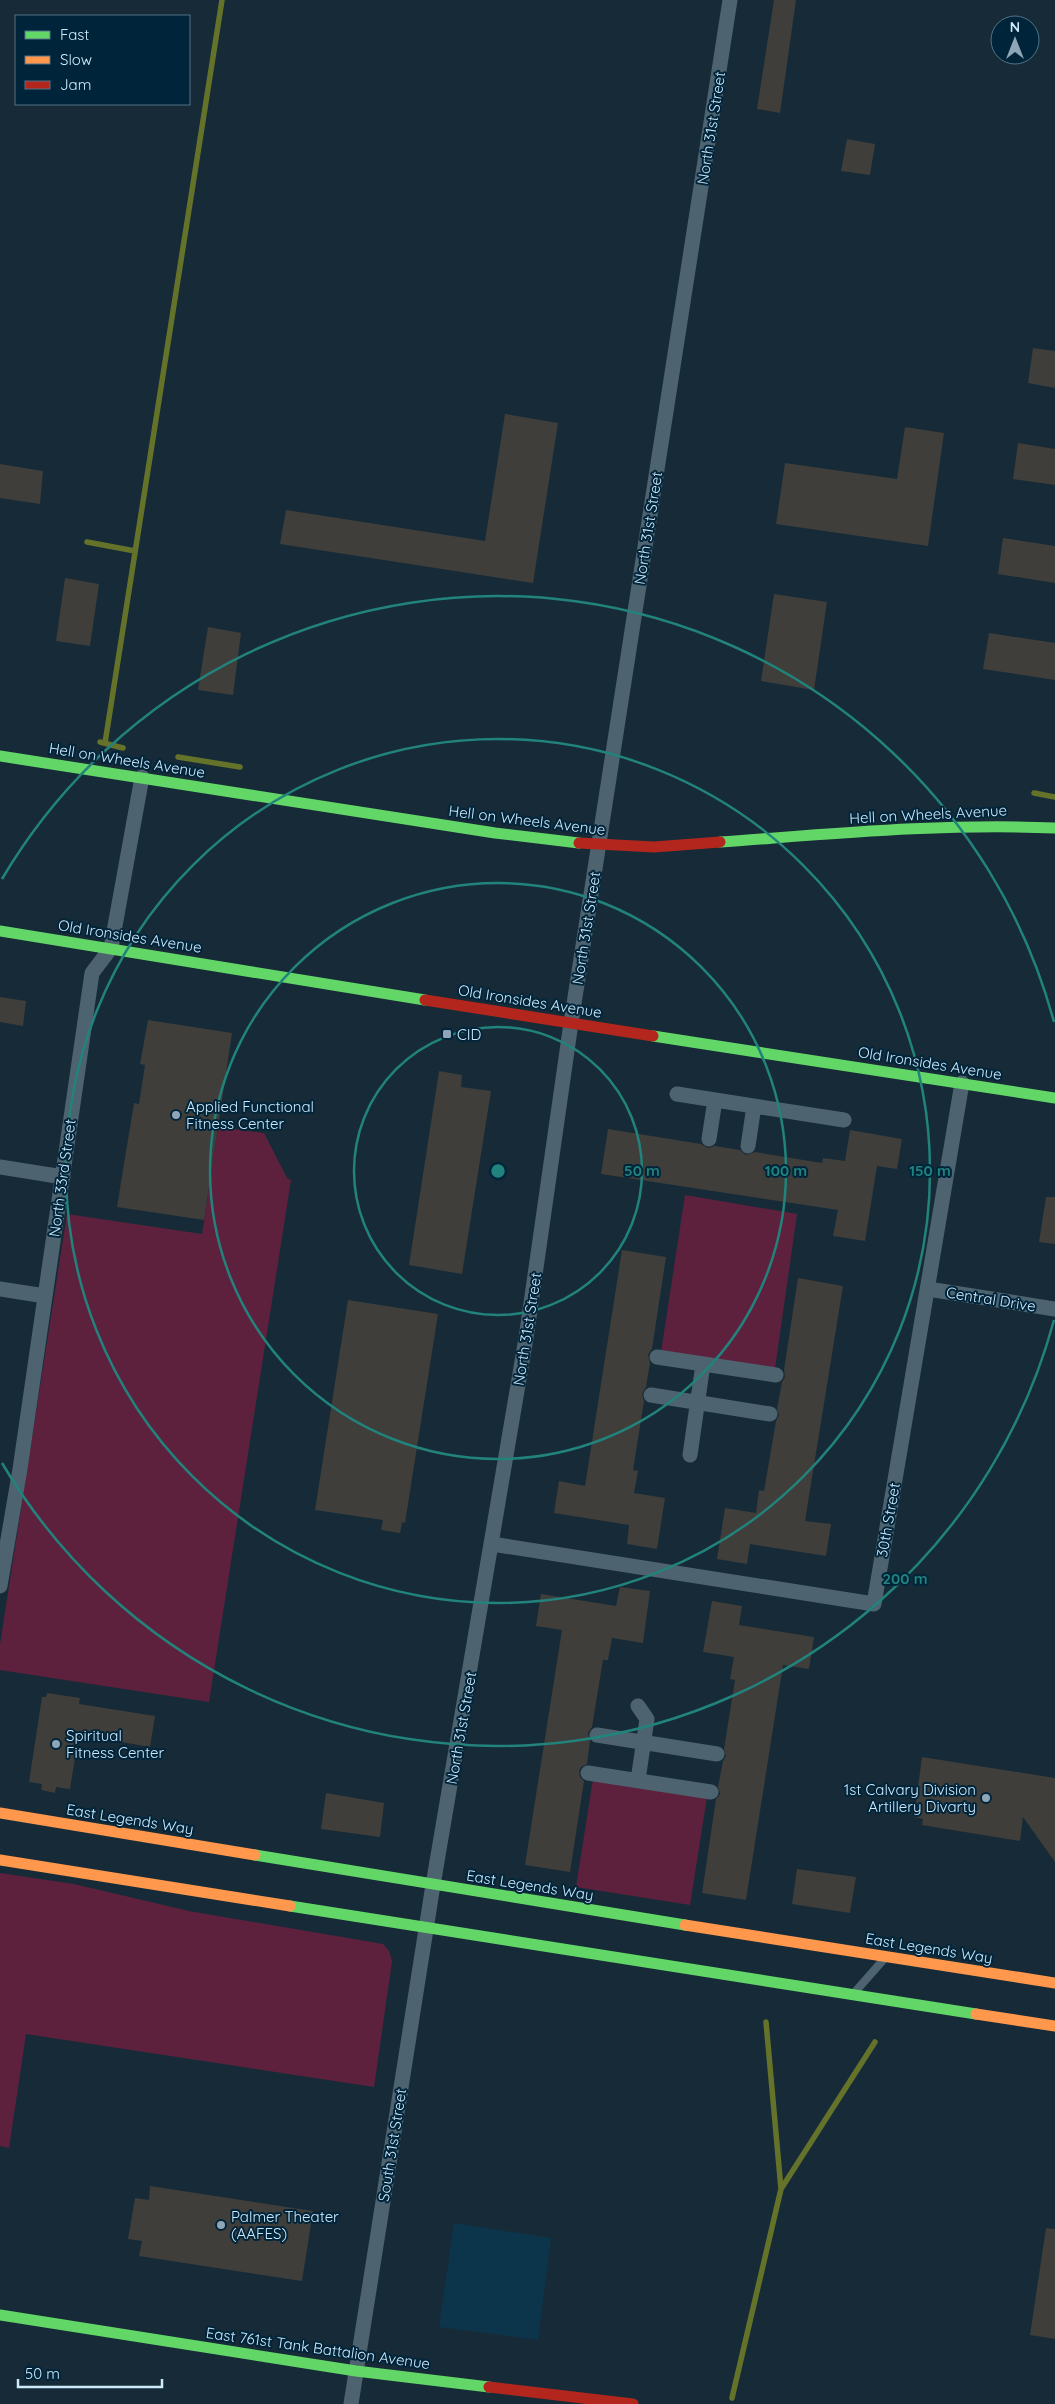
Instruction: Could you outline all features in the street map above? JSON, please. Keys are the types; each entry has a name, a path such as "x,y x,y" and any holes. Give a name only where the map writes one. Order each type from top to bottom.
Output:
{"street":[{"name":"North 31st Street","path":"433,1885 526,1338 571,1023 730,0"},
{"name":"Hell on Wheels Avenue","path":"0,756 495,833 599,844 654,847 940,826 992,825 1055,828"},
{"name":"North 33rd Street","path":"0,1586 63,1177 92,973 111,948 142,777"},
{"name":"Old Ironsides Avenue","path":"0,931 571,1023 1055,1098"},
{"name":"30th Street","path":"492,1544 874,1604 962,1084"},
{"path":"677,1094 844,1120"},
{"path":"709,1139 715,1100"},
{"path":"748,1146 754,1106"},
{"path":"0,1167 63,1177"},
{"path":"0,1289 45,1296"},
{"name":"Central Drive","path":"928,1289 1055,1308"},
{"path":"657,1357 776,1375"},
{"path":"690,1455 703,1364"},
{"path":"650,1395 770,1414"},
{"path":"638,1706 647,1719 638,1780"},
{"path":"597,1735 717,1754"},
{"path":"588,1773 712,1792"},
{"name":"East Legends Way","path":"0,1813 433,1885 1055,1983"},
{"path":"0,1860 1055,2026"},
{"name":"South 31st Street","path":"351,2404 433,1885"},
{"name":"East 761st Tank Battalion Avenue","path":"0,2315 356,2371 633,2404"}],"lane":[{"path":"852,1995 886,1957"}],"shaded area":[{"path":"218,1127 264,1133 287,1178 291,1180 209,1702 0,1670 0,1644 67,1214 202,1234"},
{"path":"685,1195 797,1214 775,1368 661,1352"},
{"path":"593,1779 707,1797 690,1905 576,1887"},
{"path":"0,1873 74,1884 189,1911 383,1944 389,1951 392,1961 374,2087 26,2034 9,2148 0,2146"},
{"path":"454,2223 551,2238 538,2340 439,2327"}],"building":[{"path":"774,0 796,0 780,113 757,109"},
{"path":"847,139 875,144 870,175 841,171"},
{"path":"1033,348 1055,351 1055,388 1028,383"},
{"path":"505,414 558,423 533,583 280,544 286,510 485,541"},
{"path":"905,427 944,433 928,546 776,524 785,463 897,479"},
{"path":"1018,443 1055,449 1055,485 1013,479"},
{"path":"0,464 43,471 40,504 0,498"},
{"path":"1003,538 1055,546 1055,583 998,574"},
{"path":"65,578 99,584 90,646 56,641"},
{"path":"774,594 827,602 814,690 761,681"},
{"path":"208,627 241,633 233,695 198,690"},
{"path":"989,633 1055,643 1055,680 983,669"},
{"path":"0,997 26,1001 23,1026 0,1022"},
{"name":"Applied Functional Fitness Center","path":"148,1020 232,1033 204,1220 117,1207 134,1103 139,1104 145,1065 140,1064"},
{"path":"439,1071 462,1075 461,1087 491,1091 462,1274 409,1265"},
{"path":"608,1129 701,1144 708,1148 715,1146 740,1150 746,1155 755,1152 822,1163 823,1158 845,1161 850,1130 902,1139 897,1169 877,1166 865,1241 833,1236 838,1210 601,1174"},
{"path":"1046,1197 1055,1197 1055,1244 1039,1242"},
{"path":"622,1250 666,1257 652,1349 648,1355 650,1363 646,1387 642,1394 644,1401 633,1470 638,1471 634,1493 665,1498 657,1549 627,1544 629,1525 554,1513 559,1481 585,1486"},
{"path":"798,1278 843,1286 805,1521 831,1524 826,1556 750,1544 747,1564 717,1559 725,1508 756,1513 759,1490 764,1491 776,1421 779,1415 777,1409 782,1382 785,1377 784,1370"},
{"path":"348,1300 438,1314 405,1523 402,1522 400,1533 381,1530 383,1520 315,1510"},
{"path":"620,1587 650,1591 643,1643 612,1638 608,1660 603,1660 592,1727 588,1733 590,1741 587,1764 581,1767 579,1771 580,1777 584,1781 570,1872 525,1865 562,1630 536,1626 541,1594 616,1606"},
{"path":"712,1601 742,1606 739,1625 814,1637 809,1669 783,1665 746,1900 702,1893 716,1799 720,1794 718,1787 723,1761 726,1756 724,1749 735,1680 730,1679 734,1657 703,1652"},
{"name":"Spiritual Fitness Center","path":"47,1693 80,1698 79,1704 155,1716 150,1747 87,1736 87,1741 78,1739 70,1789 56,1787 55,1793 41,1790 42,1784 29,1782 42,1697 46,1697"},
{"name":"1st Calvary Division Artillery Divarty","path":"922,1757 1055,1778 1055,1862 1023,1817 1020,1841 922,1825 923,1819 914,1817"},
{"path":"326,1793 384,1803 380,1837 321,1829"},
{"path":"797,1869 856,1877 850,1913 792,1904"},
{"name":"Palmer Theater (AAFES)","path":"150,2186 313,2211 302,2281 139,2256 142,2241 128,2239 135,2198 149,2200"},
{"path":"1046,2228 1055,2229 1055,2339 1030,2335"}],"waterway":[{"path":"105,743 222,0"},
{"path":"87,542 135,551"},
{"path":"100,742 123,748"},
{"path":"178,757 240,767"},
{"path":"1034,793 1055,797"},
{"path":"732,2398 781,2189 766,2022"},
{"path":"781,2189 875,2042"}],"traffic: fast":[{"path":"0,756 495,833 579,843"},
{"path":"720,842 929,828 1055,828"},
{"path":"0,931 425,1000"},
{"path":"653,1036 1055,1098"},
{"path":"255,1855 685,1925"},
{"path":"290,1906 976,2014"},
{"path":"0,2315 356,2371 489,2387"}],"traffic: slow":[{"path":"0,1813 255,1855"},
{"path":"0,1860 290,1906"},
{"path":"685,1925 1055,1983"},
{"path":"976,2014 1055,2026"}],"traffic: jam":[{"path":"579,843 654,847 720,842"},
{"path":"425,1000 653,1036"},
{"path":"489,2387 633,2404"}],"place":[{"name":"CID","path":"447,1034"},
{"name":"Applied Functional Fitness Center","path":"176,1115"},
{"name":"Spiritual Fitness Center","path":"56,1744"},
{"name":"1st Calvary Division Artillery Divarty","path":"986,1798"},
{"name":"Palmer Theater (AAFES)","path":"221,2225"}]}
